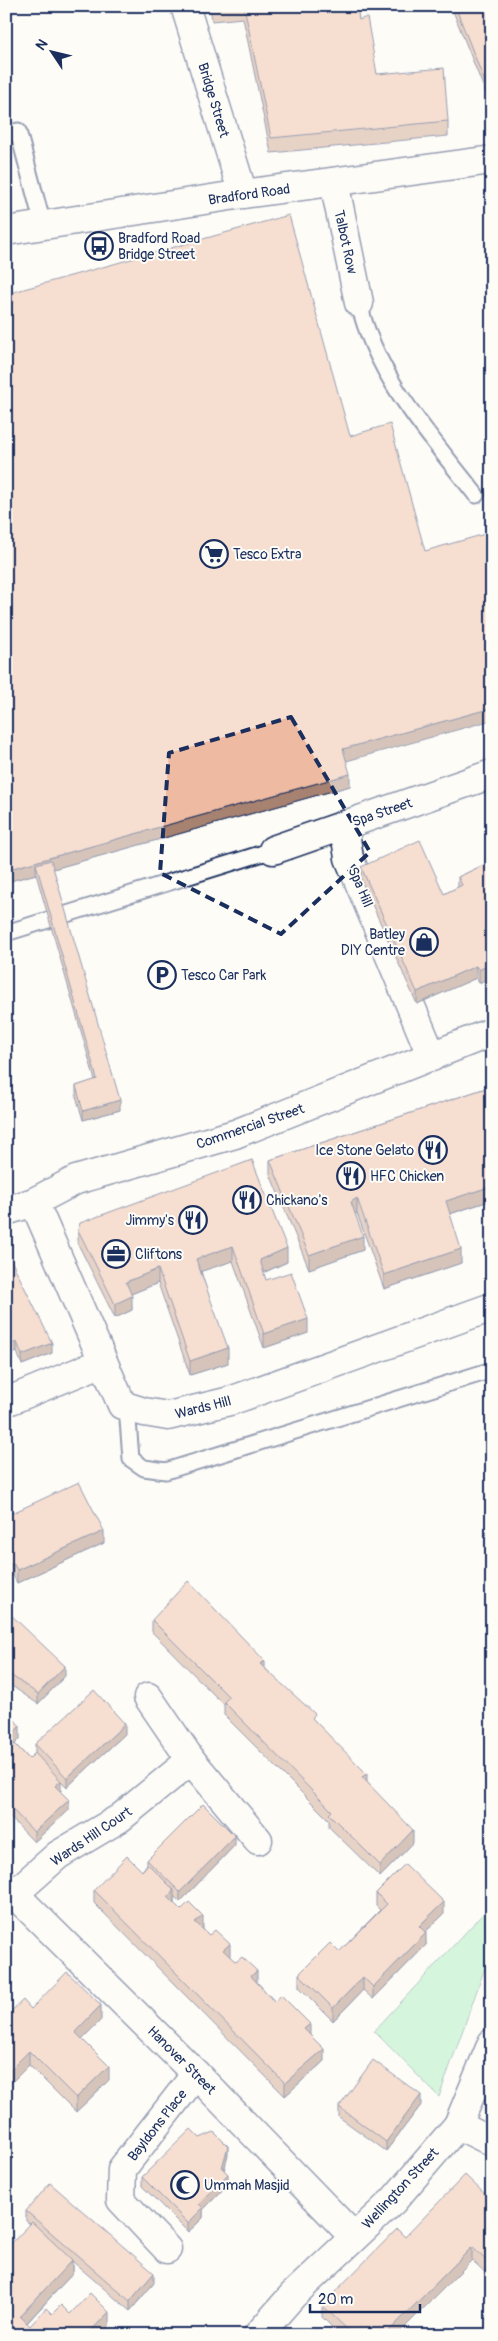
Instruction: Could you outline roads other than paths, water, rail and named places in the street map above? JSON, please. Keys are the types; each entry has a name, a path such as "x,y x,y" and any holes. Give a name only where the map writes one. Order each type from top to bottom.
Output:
{"street":[{"name":"Bridge Street","path":"185,6 243,194"},
{"name":"Bradford Road","path":"6,231 243,194 492,160"},
{"name":"Talbot Row","path":"334,182 359,303"},
{"name":"Spa Street","path":"273,850 492,774"},
{"name":"Spa Hill","path":"344,825 349,858 432,1057"},
{"name":"Commercial Street","path":"6,1211 34,1202 76,1180 234,1134 492,1032"},
{"path":"34,1202 122,1405 127,1406"},
{"name":"Wards Hill","path":"127,1406 144,1412 168,1416 230,1401 492,1307"},
{"path":"6,1402 103,1362"},
{"path":"148,1697 191,1760 258,1840"},
{"name":"Wards Hill Court","path":"10,1890 58,1855 120,1818 191,1760"},
{"name":"Hanover Street","path":"10,1890 196,2074 354,2237"},
{"name":"Wellington Street","path":"258,2335 293,2295 393,2201 458,2126 492,2043"},
{"name":"Bayldons Place","path":"167,2249 121,2200 122,2169 196,2074"},
{"path":"458,2126 492,2142"}],"lane":[{"path":"6,134 18,131 43,225"},
{"path":"359,303 365,327 384,371 426,432 476,495"},
{"path":"6,933 273,850"},
{"path":"127,1406 131,1459 144,1468 166,1471 492,1370"}],"place":[{"name":"Bradford Road Bridge Street","path":"99,246"},
{"name":"Tesco Extra","path":"214,554"},
{"name":"Batley DIY Centre","path":"424,942"},
{"name":"Tesco Car Park","path":"162,975"},
{"name":"Ice Stone Gelato","path":"433,1150"},
{"name":"HFC Chicken","path":"351,1176"},
{"name":"Chickano's","path":"247,1200"},
{"name":"Jimmy's","path":"193,1220"},
{"name":"Cliftons","path":"116,1254"},
{"name":"Ummah Masjid","path":"185,2185"}]}
